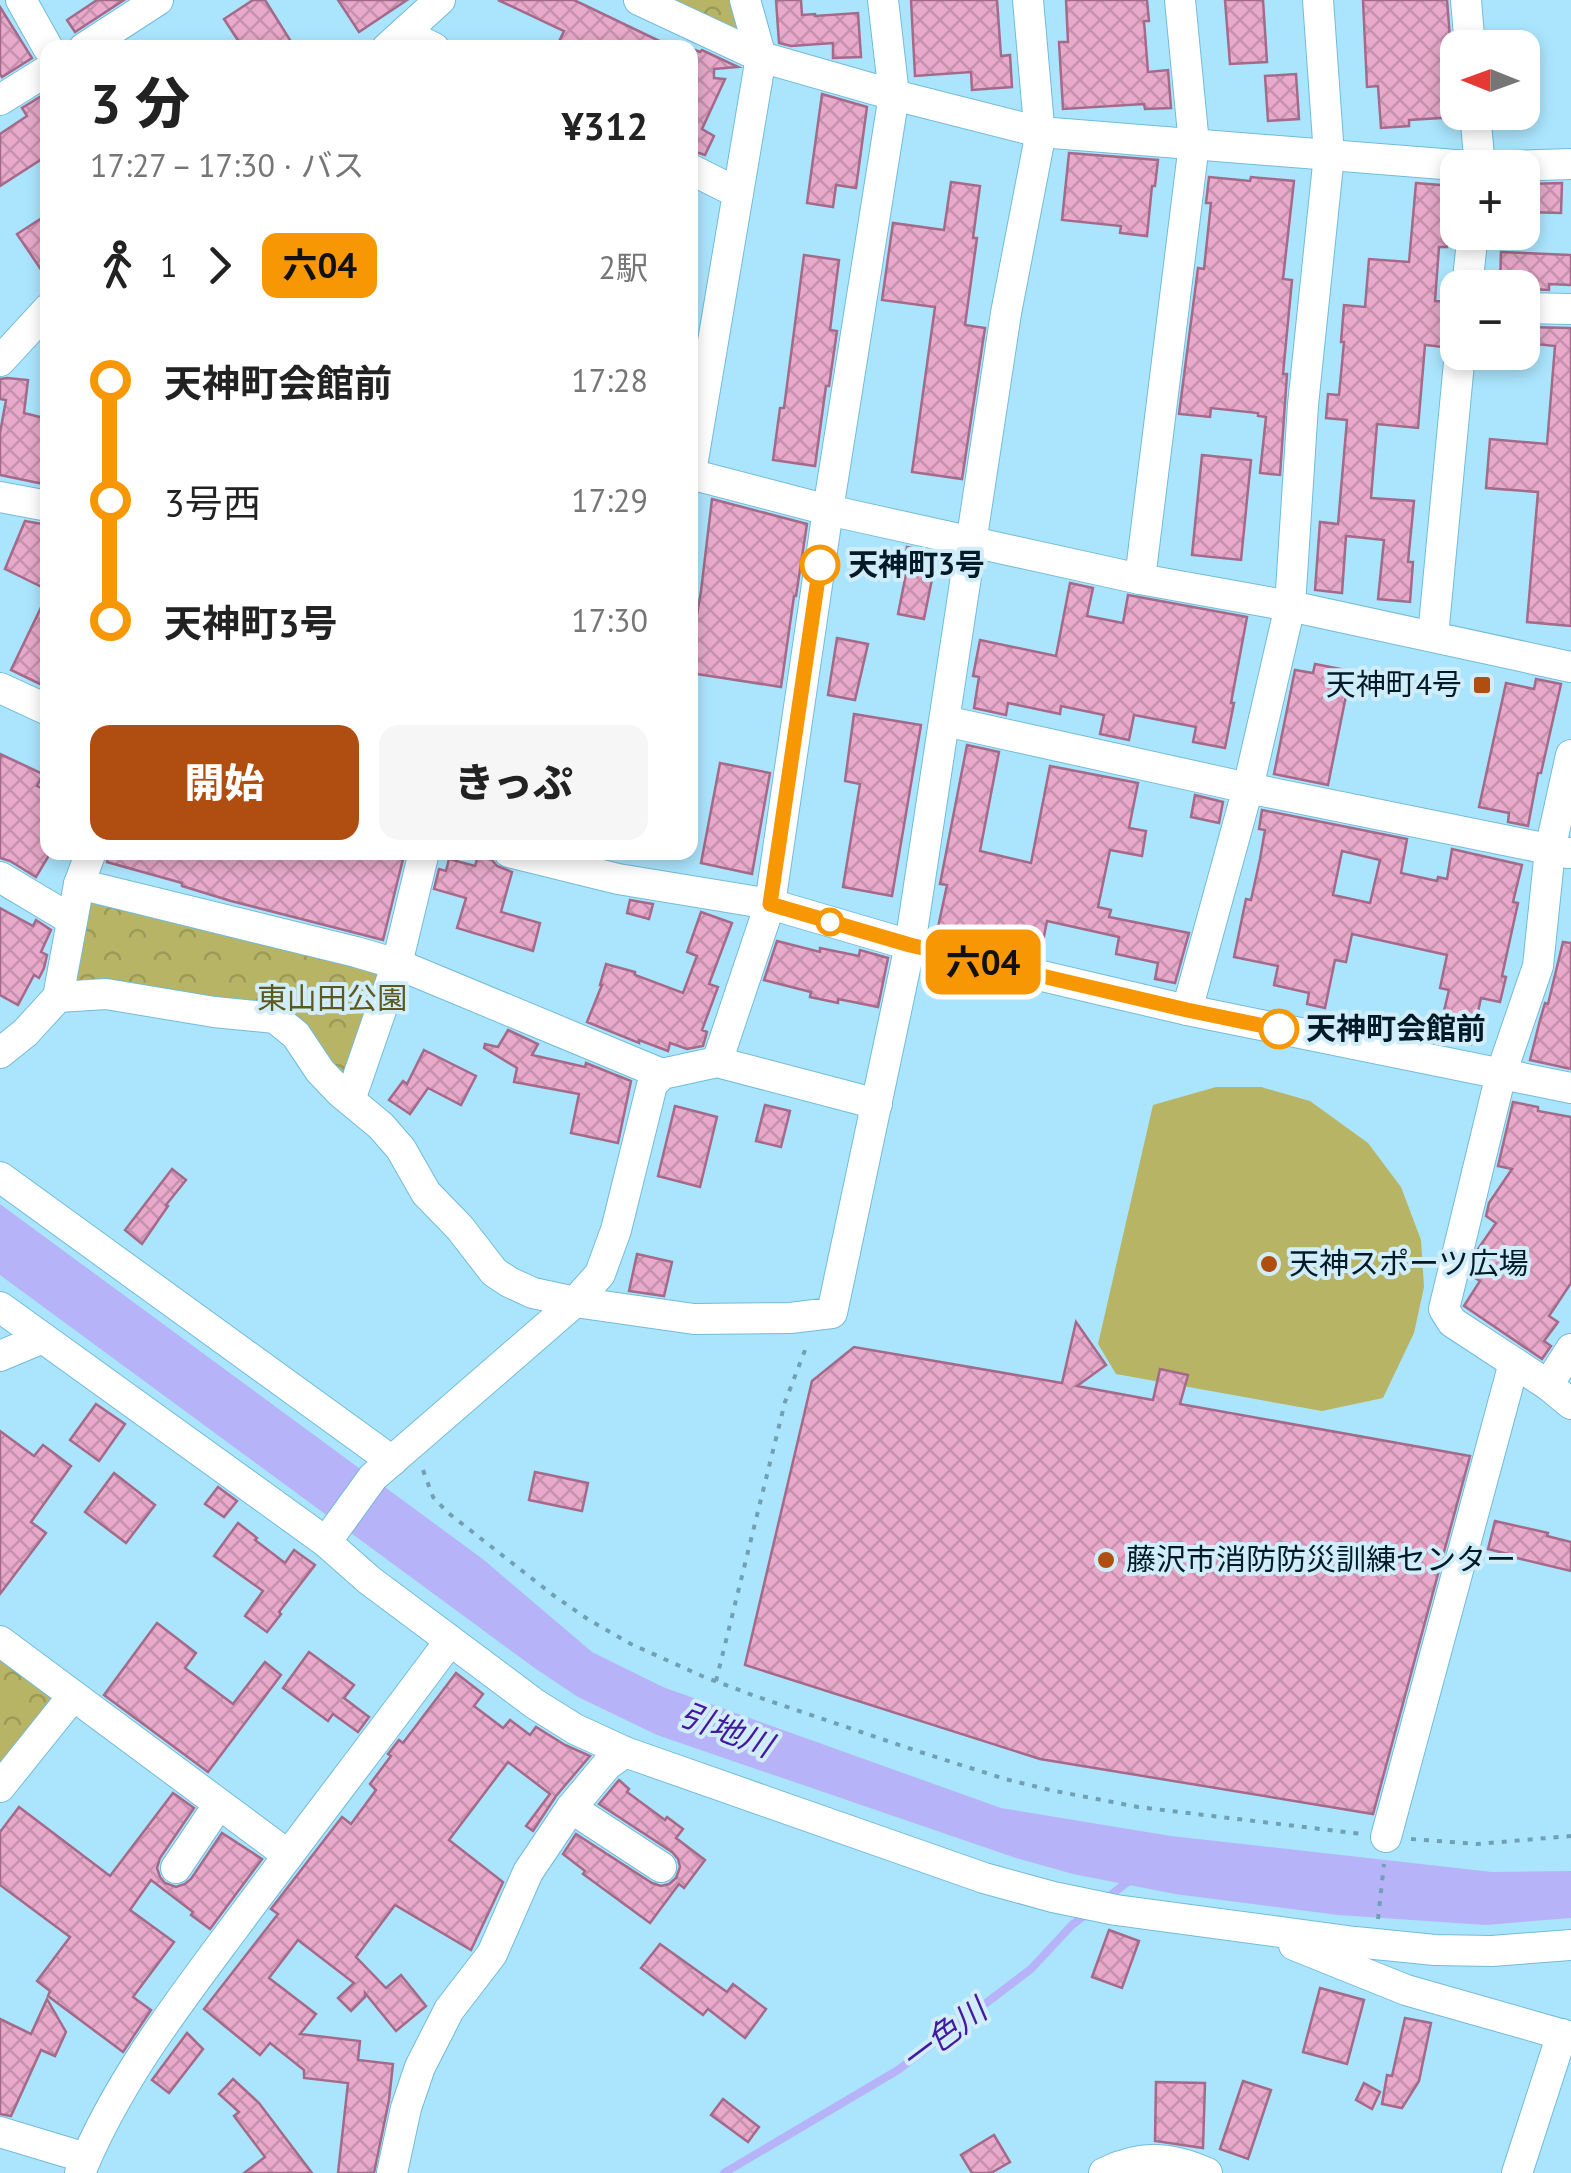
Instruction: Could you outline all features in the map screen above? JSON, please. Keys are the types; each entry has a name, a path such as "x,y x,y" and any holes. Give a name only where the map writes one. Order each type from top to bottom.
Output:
{"street":[{"path":"21,0 44,40"},
{"path":"96,40 158,0"},
{"path":"395,40 440,0"},
{"path":"639,0 761,57 1040,132 1440,164"},
{"path":"698,377 702,328 738,192 761,57 744,0"},
{"path":"716,1062 770,904 894,95 883,0"},
{"path":"58,997 106,994 275,1018 296,1035 320,1071 401,1149 426,1193 494,1272 533,1293 694,1319 790,1318 827,1313 910,945 1006,313 1040,132 1028,0"},
{"path":"1140,579 1194,144 1180,0"},
{"path":"1187,1010 1248,788 1290,606 1303,404 1328,156 1318,0"},
{"path":"1466,0 1468,30"},
{"path":"0,100 40,75"},
{"path":"1540,165 1571,164"},
{"path":"698,174 738,192"},
{"path":"1540,308 1571,309"},
{"path":"0,361 40,318"},
{"path":"1433,636 1458,370"},
{"path":"698,478 1140,579 1290,606 1571,667"},
{"path":"0,497 40,504"},
{"path":"0,688 40,706"},
{"path":"945,721 1561,852"},
{"path":"1571,755 1561,852 1538,966 1501,1074 1444,1308 1452,1322 1559,1394 1571,1349"},
{"path":"0,1054 58,997 79,884 88,860"},
{"path":"350,1100 397,964 422,860"},
{"path":"573,860 621,866 910,945 1187,1010 1571,1088"},
{"path":"0,876 72,920"},
{"path":"79,884 397,964 662,1074 716,1062 877,1104"},
{"path":"331,1536 392,1461 575,1302 600,1274 616,1230 652,1085 662,1074"},
{"path":"0,1177 392,1461"},
{"path":"0,1307 331,1536 370,1580 534,1704 625,1752 948,1866 1001,1883 1116,1910 1435,1950 1492,1951 1571,1945"},
{"path":"0,1356 43,1338"},
{"path":"1386,1843 1514,1364"},
{"path":"0,1641 288,1855"},
{"path":"0,2132 83,2165 140,2056 449,1642"},
{"path":"0,1787 73,1696"},
{"path":"392,2173 420,2066 449,2010 492,1954 528,1872 571,1808 607,1765 625,1752"},
{"path":"176,1868 219,1804"},
{"path":"571,1808 661,1867"},
{"path":"1258,1930 1406,1990 1567,2036 1517,2173"},
{"path":"1104,2173 1126,2162 1157,2159 1207,2173"}],"path":[{"path":"716,1681 785,1402 803,1353 827,1313"},
{"path":"392,1461 420,1462 433,1497 447,1512 538,1584 617,1636 716,1681 1005,1779 1138,1807 1386,1843 1478,1844 1571,1836"},
{"path":"1377,1930 1386,1843"}],"green space":[{"path":"657,0 732,0 744,44"},
{"name":"東山田公園","path":"79,884 397,964 350,1100 296,1035 58,997"},
{"name":"天神スポーツ広場","path":"1216,1087 1261,1087 1310,1101 1368,1143 1401,1187 1421,1240 1424,1287 1414,1333 1383,1398 1322,1411 1116,1374 1098,1344 1153,1105"},
{"path":"0,1641 73,1696 0,1787"}],"water":[{"name":"引地川","path":"0,1204 484,1560 592,1652 663,1687 1001,1808 1171,1836 1492,1872 1571,1871 1571,1918 1485,1925 1338,1915 1175,1894 1073,1874 657,1735 578,1697 536,1669 0,1275"}],"building":[{"path":"97,0 124,0 75,32 67,20"},
{"path":"253,0 265,0 290,40 238,40 224,19"},
{"path":"338,0 407,0 359,32"},
{"path":"498,0 574,0 657,40 560,40 564,31"},
{"path":"776,0 801,0 802,15 858,13 861,57 833,58 833,43 779,43"},
{"path":"911,0 997,0 1001,56 1010,55 1012,87 972,90 971,72 915,76"},
{"path":"1066,0 1147,0 1149,21 1144,21 1148,72 1168,70 1171,108 1145,109 1144,104 1063,109 1059,42 1068,42"},
{"path":"1225,0 1263,0 1267,62 1230,64"},
{"path":"1363,0 1447,0 1449,30 1440,30 1440,118 1409,120 1409,126 1381,128 1378,86 1367,87"},
{"path":"0,7 32,58 2,77 0,74"},
{"path":"702,50 738,67 714,69 714,78 725,79 702,129 714,136 705,155 698,153 698,51"},
{"path":"1296,74 1299,119 1268,121 1265,76"},
{"path":"822,94 867,107 856,188 836,185 833,207 807,203"},
{"path":"40,97 40,160 0,186 0,134 27,116 22,108"},
{"path":"1069,153 1158,160 1147,236 1120,233 1121,226 1062,220"},
{"path":"1209,177 1294,181 1283,279 1292,280 1283,374 1287,374 1280,475 1260,473 1266,417 1211,408 1210,417 1179,414 1198,268 1204,269 1211,203 1206,203"},
{"path":"951,182 980,186 965,325 985,328 962,479 912,472 935,307 882,300 893,223 944,230"},
{"path":"1416,183 1440,185 1435,301 1440,301 1440,347 1425,345 1418,428 1377,424 1371,498 1414,501 1408,562 1413,562 1410,602 1378,599 1384,540 1346,536 1342,593 1315,590 1320,522 1338,524 1347,420 1326,418 1328,394 1339,395 1344,305 1365,307 1369,259 1409,262"},
{"path":"1562,183 1561,213 1540,212 1540,184"},
{"path":"40,219 40,268 17,234"},
{"path":"1501,252 1571,255 1571,285 1549,284 1549,290 1540,290 1540,270 1500,270"},
{"path":"804,255 839,260 830,330 837,331 815,466 773,460 780,408 784,408"},
{"path":"1540,327 1571,328 1571,626 1527,622 1538,492 1486,488 1490,439 1547,444 1555,346 1540,344"},
{"path":"0,379 28,380 24,413 40,417 40,483 0,475 0,433 6,400 0,399"},
{"path":"1202,455 1251,460 1241,560 1192,555"},
{"path":"712,499 807,524 781,687 698,674 701,591"},
{"path":"25,521 40,524 40,586 5,569"},
{"path":"907,547 934,553 924,619 898,614 909,559 905,559"},
{"path":"1070,583 1093,588 1087,616 1123,623 1128,595 1247,617 1225,748 1193,742 1196,727 1134,715 1129,740 1100,734 1104,715 1061,706 1060,714 1008,703 1006,715 974,708 979,677 973,676 980,640 1056,656"},
{"path":"40,610 40,684 11,670"},
{"path":"837,638 868,644 855,700 828,695"},
{"path":"1315,664 1351,671 1328,785 1274,774 1295,670 1313,673"},
{"path":"1536,679 1561,684 1528,826 1508,822 1509,813 1479,807 1506,683 1534,689"},
{"path":"854,714 921,725 892,896 843,887 860,784 845,781"},
{"path":"967,745 999,752 980,851 1031,863 1050,766 1138,783 1129,828 1146,831 1142,856 1110,850 1098,907 1111,910 1109,917 1189,933 1175,983 1155,979 1158,963 1116,954 1119,937 1047,921 1043,941 1004,933 1001,947 937,932 947,885 940,884"},
{"path":"0,754 40,773 40,860 46,860 36,877 0,858"},
{"path":"720,763 770,773 752,874 701,863"},
{"path":"1195,795 1223,802 1219,823 1191,817"},
{"path":"1262,810 1407,839 1401,873 1437,881 1438,877 1447,879 1452,849 1522,865 1513,902 1518,903 1500,1002 1481,998 1471,1044 1438,1036 1449,990 1440,988 1447,955 1352,934 1346,962 1335,960 1325,1008 1307,1004 1309,993 1274,985 1278,966 1234,957 1246,899 1251,900 1260,859 1265,830 1259,829","holes":["1342,851 1380,860 1370,903 1333,895"]},
{"path":"403,860 383,940 231,901 107,862"},
{"path":"449,860 475,866 477,860 492,860 512,872 501,912 540,923 533,951 457,928 466,898 434,889 439,869 446,871"},
{"path":"630,900 653,904 649,919 627,913"},
{"path":"0,908 33,926 36,920 51,930 41,952 47,955 44,968 39,978 34,975 18,1005 0,995"},
{"path":"701,912 732,923 709,984 718,987 702,1030 707,1032 703,1046 687,1049 670,1043 668,1051 587,1022 606,964 683,993 697,956 687,952"},
{"path":"777,941 820,952 820,948 859,956 860,950 888,958 878,1007 810,997 811,992 764,980"},
{"path":"1563,942 1571,943 1571,1069 1530,1060"},
{"path":"508,1030 538,1044 532,1055 585,1067 586,1063 631,1081 618,1143 571,1133 579,1094 514,1082 517,1068 484,1048 485,1044 498,1047"},
{"path":"424,1050 476,1076 461,1105 428,1088 410,1114 389,1100 403,1081 407,1084"},
{"path":"1513,1102 1571,1117 1571,1283 1549,1316 1558,1322 1544,1341 1551,1346 1542,1359 1464,1306 1480,1281 1472,1276 1486,1255 1478,1249 1496,1223 1486,1216 1489,1203 1512,1169 1498,1166"},
{"path":"765,1105 790,1111 781,1147 756,1141"},
{"path":"675,1106 717,1117 700,1187 658,1176"},
{"path":"172,1169 186,1180 142,1244 125,1230"},
{"path":"637,1254 672,1262 664,1296 629,1291"},
{"name":"藤沢市消防防災訓練センター","path":"1076,1322 1106,1365 1077,1386 1153,1400 1160,1369 1188,1375 1180,1404 1470,1456 1373,1814 1040,1759 745,1665 812,1381 854,1347 1062,1383"},
{"path":"96,1404 125,1424 99,1461 70,1440"},
{"path":"0,1431 34,1456 43,1445 71,1466 31,1522 46,1533 0,1594"},
{"path":"535,1472 588,1483 582,1511 529,1500"},
{"path":"114,1473 155,1505 126,1543 85,1512"},
{"path":"218,1487 237,1501 224,1517 205,1504"},
{"path":"1495,1521 1571,1542 1571,1571 1488,1549"},
{"path":"238,1523 285,1563 294,1550 315,1565 267,1632 245,1616 263,1591 214,1556"},
{"path":"157,1623 196,1653 185,1668 233,1704 265,1662 281,1675 208,1772 104,1695"},
{"path":"309,1652 354,1685 344,1698 369,1717 358,1732 333,1714 328,1721 283,1688"},
{"path":"456,1673 483,1694 474,1706 503,1728 510,1720 530,1735 536,1727 590,1756 533,1831 526,1826 550,1794 508,1762 449,1840 503,1882 471,1950 395,1905 356,1957 386,1988 401,1975 426,2006 396,2031 365,1993 351,2011 338,1998 354,1983 298,1940 269,1978 316,2014 300,2034 360,2041 358,2060 393,2064 374,2173 338,2173 348,2083 304,2078 304,2070 270,2043 260,2055 204,2009 278,1914 271,1909 342,1817 351,1824 376,1790 370,1784 391,1756 388,1754 399,1740 403,1743"},
{"path":"619,1780 629,1789 627,1792 683,1829 676,1838 705,1860 684,1888 679,1884 650,1923 583,1874 585,1871 563,1854 576,1834 652,1883 661,1886 676,1878 680,1867 672,1852 599,1804"},
{"path":"173,1793 194,1808 160,1858 157,1868 165,1883 176,1887 191,1879 222,1833 262,1859 210,1929 151,1880 130,1910 174,1942 133,1997 151,2010 123,2052 48,1996 50,1991 37,1981 70,1937 0,1885 0,1832 19,1807 110,1876"},
{"path":"1109,1930 1139,1941 1122,1988 1092,1977"},
{"path":"660,1944 727,1992 733,1984 766,2009 745,2038 708,2009 703,2015 641,1968"},
{"path":"1320,1988 1364,2000 1347,2064 1303,2052"},
{"path":"47,1999 66,2032 55,2056 41,2050 11,2116 0,2114 0,2019 31,2034"},
{"path":"1405,2018 1431,2023 1419,2081 1402,2108 1382,2104"},
{"path":"187,2033 203,2049 169,2093 152,2080"},
{"path":"233,2079 259,2103 312,2173 244,2173 265,2157 234,2116 239,2112 219,2094"},
{"path":"1243,2081 1271,2090 1248,2159 1220,2149"},
{"path":"1156,2082 1205,2083 1203,2148 1155,2141"},
{"path":"1364,2083 1380,2092 1372,2109 1356,2100"},
{"path":"723,2099 759,2127 748,2142 711,2115"},
{"path":"994,2135 1010,2162 991,2173 972,2173 961,2155"}],"waterway":[{"name":"一色川","path":"1104,1900 1129,1881"},
{"name":"一色川","path":"724,2173 898,2070 1031,1969 1089,1912"}],"bus line":[{"name":"六04","path":"820,565 770,904 910,945 1279,1029"}],"place":[{"name":"天神町3号","path":"820,565"},
{"name":"天神町4号","path":"1482,685"},
{"name":"天神町会館前","path":"1279,1029"},
{"name":"天神スポーツ広場","path":"1269,1264"},
{"name":"藤沢市消防防災訓練センター","path":"1106,1560"}]}
